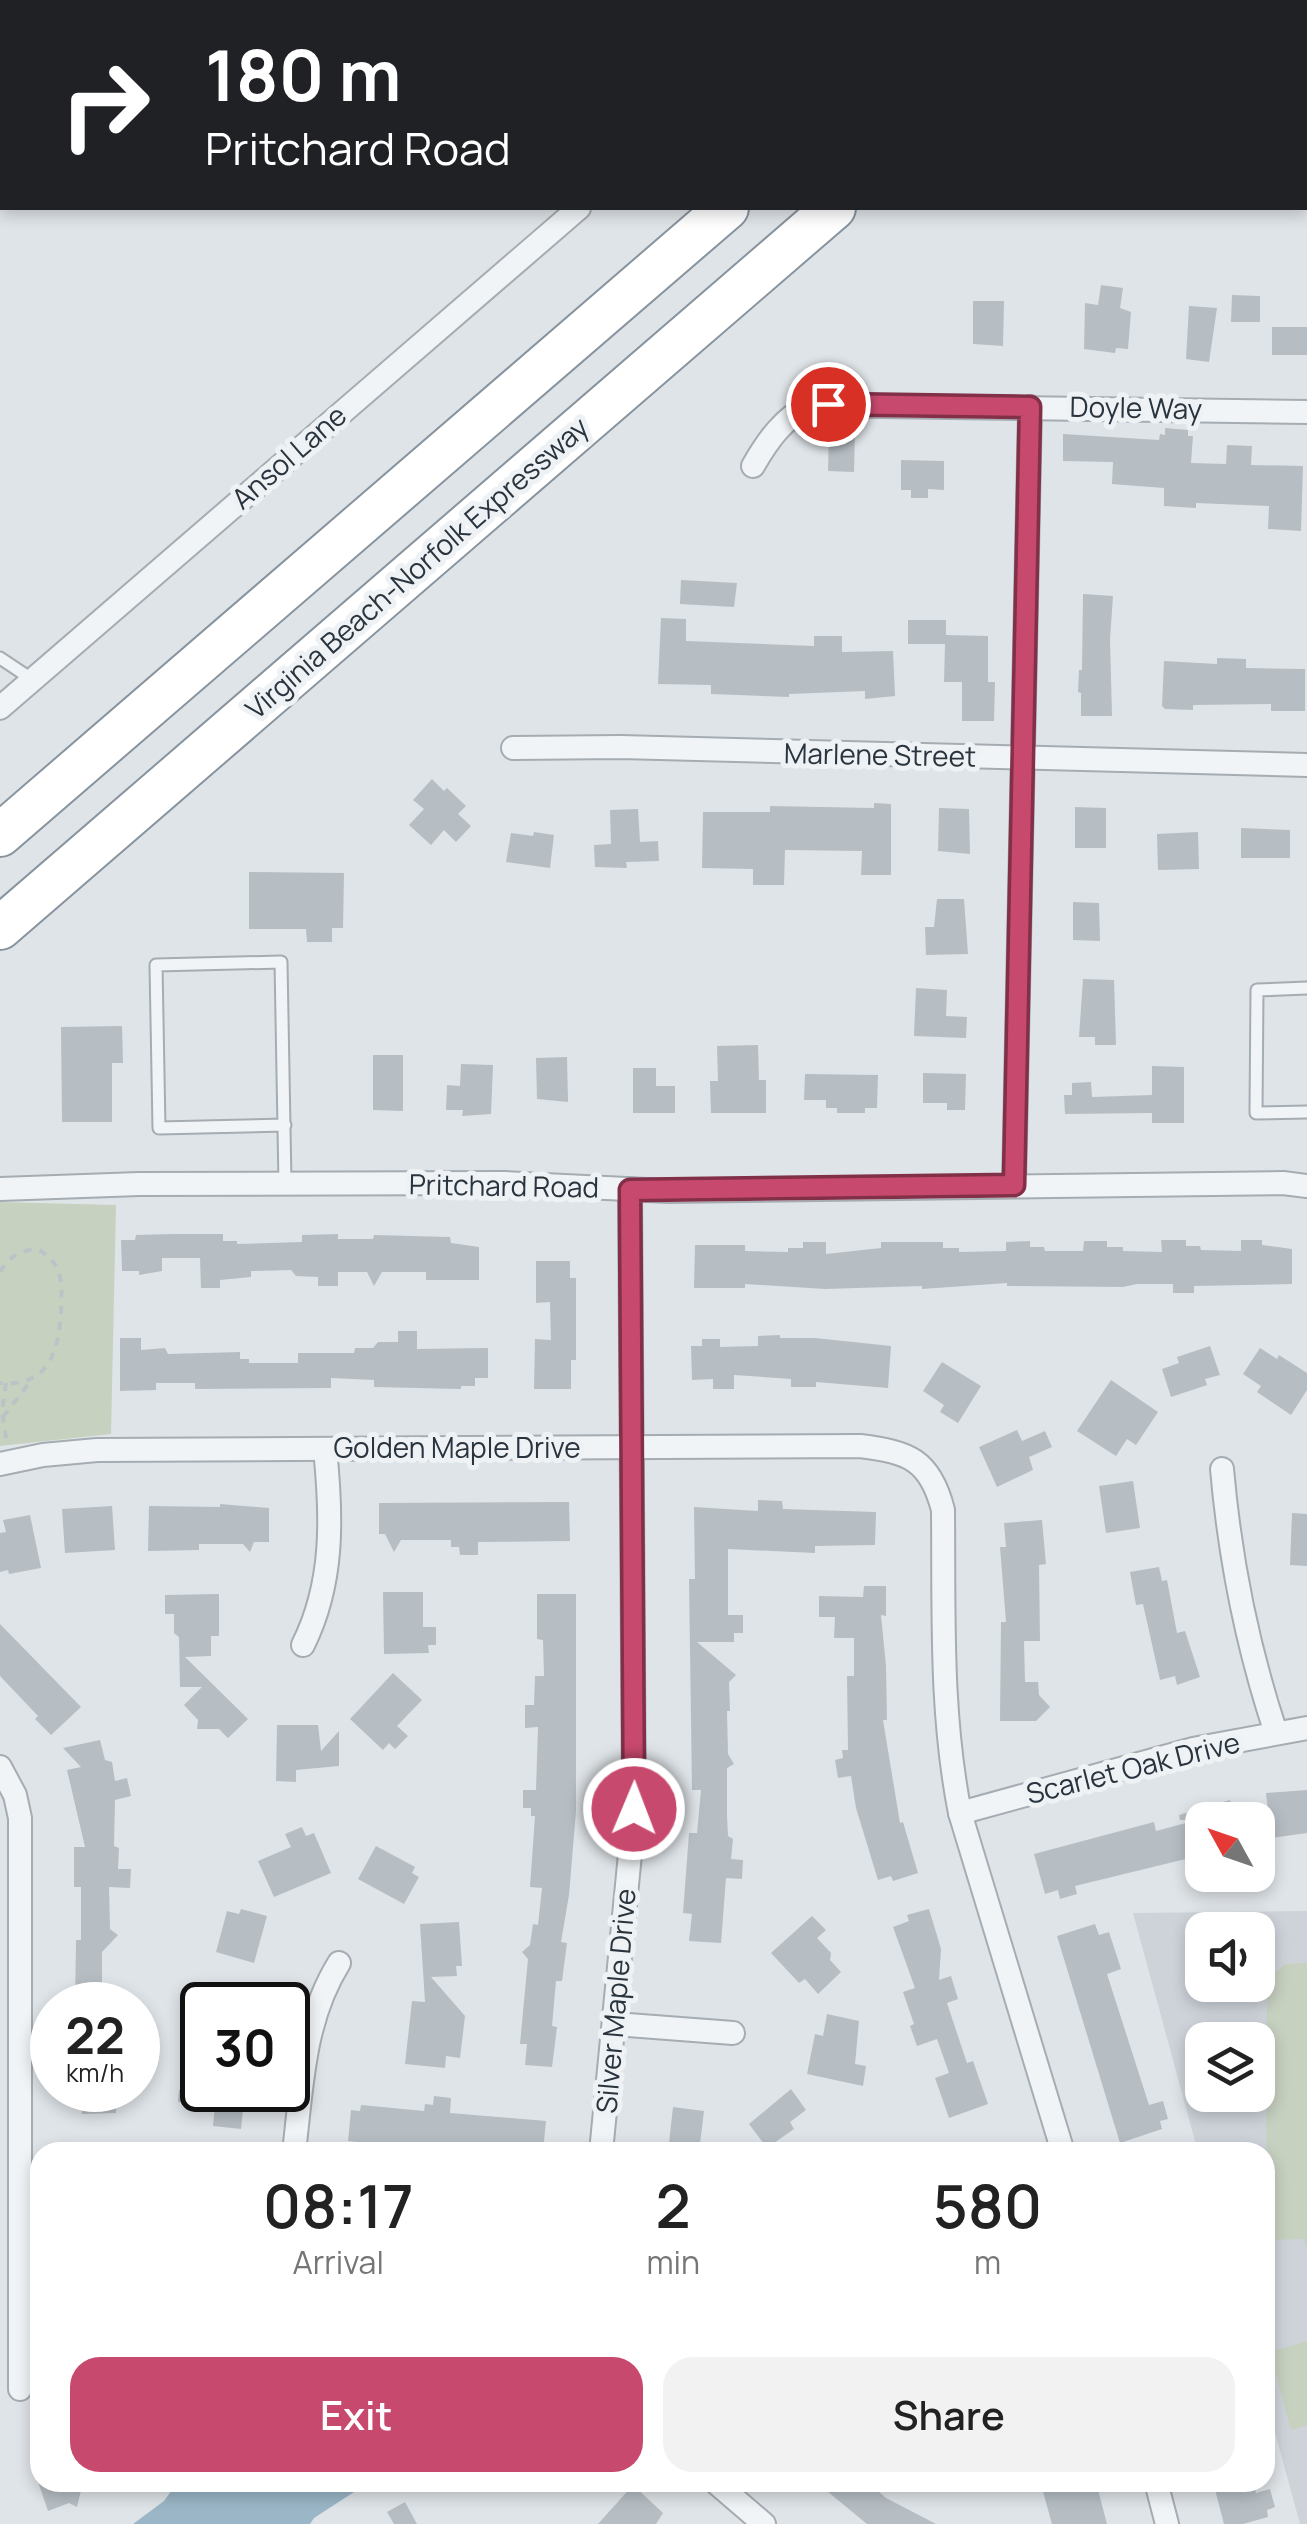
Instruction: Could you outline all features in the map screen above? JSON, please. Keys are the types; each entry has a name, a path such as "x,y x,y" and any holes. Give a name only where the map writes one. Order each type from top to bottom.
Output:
{"highway":[{"path":"0,835 725,210"},
{"name":"Virginia Beach-Norfolk Expressway","path":"0,928 832,210"}],"street":[{"name":"Ansol Lane","path":"0,708 577,210"},
{"name":"Doyle Way","path":"752,466 766,442 794,413 811,405 1307,412"},
{"path":"1014,1185 1030,407"},
{"name":"Marlene Street","path":"513,748 622,747 1307,764"},
{"name":"Pritchard Road","path":"0,1189 284,1183 504,1183 630,1190 1283,1183 1307,1186"},
{"name":"Silver Maple Drive","path":"602,2142 634,1813 630,1190"},
{"name":"Golden Maple Drive","path":"5,1464 91,1450 860,1446 898,1451 924,1468 937,1487 944,1510 944,1701 950,1760 960,1813 1060,2142"},
{"path":"303,1645 324,1594 329,1538 325,1449"},
{"path":"1222,1469 1227,1529 1242,1614 1276,1733"},
{"name":"Scarlet Oak Drive","path":"960,1813 1193,1749 1307,1728"},
{"path":"0,1768 16,1795 20,1818 30,2170 20,2389"},
{"path":"295,2142 310,2028 326,1984 340,1963"},
{"path":"615,2024 733,2033"},
{"path":"727,2492 764,2524"},
{"path":"1159,2492 1167,2524"}],"lane":[{"path":"0,658 33,680"},
{"path":"284,1183 285,1125 281,962 156,965 158,1128 285,1125"},
{"path":"1307,988 1257,990 1256,1113 1307,1112"}],"path":[{"path":"0,1272 21,1251 37,1249 56,1264 62,1279 57,1351 2,1417"},
{"path":"5,1464 3,1383 19,1384 33,1378"}],"shaded area":[{"path":"1307,1911 1307,2524 1300,2524 1275,2433 1275,2142 1195,2142 1187,2112 1275,2112 1275,2022 1185,2022 1185,2104 1133,1913 1185,1912 1185,2002 1275,2002 1275,1912 1220,1912"}],"green space":[{"path":"0,1202 116,1205 111,1434 0,1446"},
{"path":"1307,1963 1307,2251 1304,2239 1275,2240 1275,2142 1266,2142 1266,2112 1275,2112 1275,2022 1267,2022 1267,2002 1275,2002 1275,1973 1285,1964"},
{"path":"1307,2341 1307,2425 1291,2430 1275,2371 1275,2351"}],"water":[{"path":"170,2492 354,2492 310,2524 133,2524"}],"building":[{"path":"1101,285 1123,288 1120,308 1131,312 1128,349 1116,348 1115,353 1084,349 1085,303 1098,305"},
{"path":"1232,295 1260,296 1260,322 1231,322"},
{"path":"973,301 1004,301 1003,346 973,344"},
{"path":"1189,306 1217,308 1209,362 1186,359"},
{"path":"1272,327 1307,327 1307,355 1272,355"},
{"path":"1165,428 1188,430 1188,436 1193,436 1191,463 1226,464 1227,445 1252,446 1251,465 1303,466 1301,531 1268,529 1269,506 1164,506 1164,488 1112,484 1113,462 1063,461 1063,434 1159,440 1160,434 1165,435"},
{"path":"829,431 855,431 854,472 828,471"},
{"path":"901,460 944,461 944,490 928,489 928,498 911,498 911,490 901,490"},
{"path":"681,580 737,583 734,607 680,604"},
{"path":"1083,594 1113,596 1112,716 1081,716 1078,692"},
{"path":"661,618 686,619 686,641 814,646 814,636 842,636 842,652 893,651 895,696 865,699 865,691 789,697 711,694 711,685 658,684"},
{"path":"908,620 946,620 946,635 988,636 988,682 995,682 994,721 962,721 962,682 944,682 945,644 908,644"},
{"path":"1217,658 1246,659 1246,668 1305,669 1305,711 1271,711 1271,704 1193,705 1193,710 1162,706 1164,661 1217,664"},
{"path":"432,779 466,806 458,814 471,826 456,842 444,830 431,845 409,825 424,809 413,800"},
{"path":"874,803 891,804 891,875 861,875 862,851 785,850 784,885 753,885 753,869 702,868 703,812 770,812 770,806 874,808"},
{"path":"1075,807 1106,808 1106,848 1075,848"},
{"path":"939,808 969,809 970,854 938,851"},
{"path":"638,809 640,842 658,841 659,861 626,862 627,868 595,867 594,845 611,844 610,810"},
{"path":"1241,828 1290,830 1290,858 1241,858"},
{"path":"534,832 554,835 550,868 506,862 511,833 533,836"},
{"path":"1198,832 1199,869 1158,870 1157,834"},
{"path":"249,872 344,873 343,928 332,928 332,942 307,942 306,929 249,929"},
{"path":"937,899 964,899 968,954 926,955 925,927 934,927"},
{"path":"1073,902 1099,903 1100,941 1073,940"},
{"path":"1083,979 1114,980 1116,1045 1095,1045 1095,1037 1079,1037"},
{"path":"916,988 947,990 946,1016 967,1017 966,1038 914,1036"},
{"path":"122,1026 123,1063 112,1063 112,1122 62,1122 61,1027"},
{"path":"758,1045 759,1080 766,1080 766,1113 711,1113 710,1081 718,1081 717,1046"},
{"path":"373,1055 403,1055 403,1111 373,1110"},
{"path":"567,1057 568,1102 537,1099 536,1058"},
{"path":"461,1064 493,1065 491,1114 462,1116 463,1110 446,1110 447,1085 460,1086"},
{"path":"1152,1066 1184,1067 1184,1123 1152,1123 1152,1113 1065,1114 1064,1095 1072,1095 1072,1083 1091,1082 1092,1097 1152,1095"},
{"path":"633,1068 656,1068 656,1086 675,1086 675,1113 633,1113"},
{"path":"923,1073 966,1074 965,1110 947,1110 947,1103 923,1103"},
{"path":"805,1074 878,1075 877,1108 865,1108 865,1113 837,1113 837,1108 826,1108 826,1100 804,1100"},
{"path":"223,1234 223,1241 237,1244 302,1242 302,1235 338,1234 338,1239 373,1239 374,1235 450,1237 451,1243 479,1247 479,1280 426,1280 426,1272 382,1272 374,1286 367,1272 338,1272 338,1286 318,1286 318,1277 296,1276 291,1270 251,1271 251,1277 220,1280 220,1288 201,1288 200,1258 162,1258 162,1271 139,1275 139,1271 122,1271 121,1240 135,1240 136,1235"},
{"path":"1161,1240 1186,1240 1186,1246 1200,1246 1201,1250 1241,1251 1241,1240 1262,1240 1262,1245 1292,1249 1292,1284 1194,1286 1194,1293 1173,1293 1173,1284 1123,1287 1007,1283 922,1289 825,1289 745,1284 745,1288 694,1288 695,1245 745,1245 745,1251 788,1252 788,1248 803,1248 803,1242 826,1242 826,1254 881,1248 881,1242 943,1242 943,1248 959,1248 959,1252 1006,1251 1006,1242 1030,1241 1030,1247 1044,1247 1045,1251 1083,1251 1084,1241 1107,1241 1107,1247 1123,1247 1123,1251 1162,1252"},
{"path":"536,1261 570,1261 570,1278 576,1278 576,1360 571,1360 571,1389 534,1389 535,1339 551,1340 550,1302 536,1303"},
{"path":"398,1331 417,1331 417,1349 488,1348 488,1378 475,1378 475,1386 461,1389 374,1387 374,1380 331,1378 331,1388 195,1389 195,1383 156,1383 156,1390 120,1391 120,1338 141,1338 141,1350 165,1348 168,1354 240,1352 240,1359 249,1359 249,1363 298,1363 298,1353 354,1353 355,1348 373,1348 378,1342 398,1342"},
{"path":"758,1336 891,1346 888,1388 816,1382 816,1387 791,1387 791,1379 734,1375 734,1389 713,1389 713,1379 692,1380 691,1346 702,1346 702,1339 720,1339 720,1347 758,1346"},
{"path":"1210,1346 1220,1375 1205,1379 1207,1385 1171,1397 1162,1369 1179,1363 1177,1357"},
{"path":"1260,1348 1307,1373 1307,1390 1291,1415 1257,1392 1261,1386 1243,1374"},
{"path":"942,1362 981,1386 958,1423 940,1412 944,1405 923,1391"},
{"path":"1111,1380 1158,1412 1136,1445 1127,1439 1116,1456 1077,1431"},
{"path":"1017,1430 1022,1441 1045,1431 1052,1447 1029,1457 1033,1470 997,1487 979,1447"},
{"path":"1133,1481 1140,1528 1106,1533 1099,1486"},
{"path":"758,1500 782,1501 783,1509 876,1512 875,1545 815,1546 815,1553 728,1549 728,1615 743,1615 743,1633 734,1633 734,1642 697,1642 736,1675 729,1682 727,1711 728,1754 734,1764 727,1768 727,1815 728,1836 733,1839 731,1859 743,1860 742,1879 726,1878 721,1943 689,1941 692,1914 683,1913 689,1833 697,1833 701,1790 692,1790 689,1579 695,1579 694,1507 758,1511"},
{"path":"569,1502 570,1541 478,1542 478,1555 460,1555 459,1547 451,1547 451,1540 401,1540 394,1552 385,1534 379,1534 379,1503"},
{"path":"220,1504 269,1508 269,1542 254,1542 250,1552 243,1544 199,1544 199,1550 148,1551 149,1506"},
{"path":"112,1506 115,1550 65,1553 62,1509"},
{"path":"1292,1513 1307,1514 1307,1566 1290,1565"},
{"path":"30,1515 41,1568 0,1572 0,1533 6,1532 3,1520"},
{"path":"1042,1520 1046,1564 1039,1565 1040,1641 1024,1641 1025,1682 1038,1682 1039,1695 1050,1707 1036,1721 1000,1721 1001,1622 1006,1622 1000,1547 1006,1547 1004,1523"},
{"path":"1159,1567 1162,1581 1167,1580 1177,1633 1185,1631 1200,1677 1177,1685 1175,1676 1160,1680 1143,1604 1136,1605 1130,1572"},
{"path":"864,1586 886,1586 886,1616 881,1615 886,1666 887,1720 883,1720 900,1823 903,1822 918,1873 893,1881 891,1876 878,1880 856,1808 851,1776 838,1778 835,1760 843,1758 842,1750 848,1750 847,1676 854,1676 854,1638 834,1638 835,1617 819,1617 819,1596 863,1597"},
{"path":"383,1592 423,1592 423,1627 436,1627 436,1645 428,1645 429,1653 384,1654"},
{"path":"219,1594 219,1636 211,1636 211,1656 185,1657 248,1719 228,1738 219,1729 197,1729 198,1720 184,1705 202,1687 180,1687 179,1637 174,1633 174,1614 165,1614 165,1595"},
{"path":"537,1594 576,1594 576,1811 561,1942 567,1943 562,1981 556,1981 552,2026 557,2027 552,2067 525,2065 527,2044 520,2044 528,1959 522,1952 530,1945 533,1924 538,1925 542,1888 530,1887 535,1816 531,1816 531,1808 523,1808 523,1790 536,1790 538,1727 525,1728 525,1705 534,1705 535,1676 544,1676 543,1640 537,1639"},
{"path":"0,1624 81,1707 51,1735 0,1676"},
{"path":"393,1673 422,1700 397,1726 408,1736 395,1749 389,1743 383,1750 350,1719"},
{"path":"277,1725 318,1725 321,1751 339,1731 339,1766 296,1770 296,1782 276,1781"},
{"path":"100,1740 105,1760 112,1762 115,1781 127,1778 131,1796 115,1800 114,1846 119,1848 118,1869 131,1869 130,1888 109,1887 110,1929 118,1935 102,1952 102,1982 75,1982 76,1940 81,1940 81,1887 74,1887 74,1847 85,1847 67,1770 81,1767 63,1748"},
{"path":"1307,1790 1307,1833 1275,1837 1275,1802 1267,1802 1266,1793"},
{"path":"1154,1822 1156,1831 1185,1823 1185,1859 1075,1886 1077,1894 1060,1899 1058,1890 1045,1894 1034,1854"},
{"path":"302,1827 306,1836 314,1833 331,1873 274,1897 258,1861 291,1847 285,1834"},
{"path":"376,1846 415,1867 412,1873 419,1877 404,1904 358,1879"},
{"path":"241,1909 267,1916 254,1963 216,1952 227,1911 239,1914"},
{"path":"929,1909 941,1949 939,1980 951,1976 958,1999 947,2003 967,2063 973,2061 988,2104 949,2118 935,2078 949,2073 937,2039 917,2046 903,1992 915,1988 893,1927 909,1921 907,1915"},
{"path":"812,1916 826,1930 817,1938 841,1972 818,1994 805,1979 799,1983 771,1953"},
{"path":"459,1922 462,1966 456,1966 457,1976 431,1977 465,2016 460,2058 446,2056 445,2068 405,2064 412,2001 425,2002 420,1924"},
{"path":"1095,1924 1099,1935 1109,1932 1121,1969 1107,1974 1149,2105 1163,2101 1168,2119 1160,2121 1162,2129 1120,2142 1057,1936"},
{"path":"827,2014 859,2021 855,2064 866,2066 863,2086 807,2074 815,2034 823,2036"},
{"path":"791,2089 806,2110 790,2122 794,2129 776,2142 762,2142 749,2124"},
{"path":"434,2096 451,2098 450,2113 546,2121 544,2142 348,2141 351,2110 360,2111 361,2105 424,2111 425,2104 433,2105"},
{"path":"673,2107 704,2111 700,2142 669,2142"},
{"path":"214,2112 243,2112 241,2129 213,2126"},
{"path":"41,2492 81,2492 77,2507 69,2503 48,2511"},
{"path":"627,2492 640,2492 663,2513 656,2524 598,2524"},
{"path":"828,2492 879,2492 936,2524 867,2524"},
{"path":"1043,2492 1099,2492 1107,2524 1052,2524"},
{"path":"1216,2492 1271,2492 1275,2507 1267,2510 1268,2517 1224,2524"},
{"path":"405,2502 417,2524 394,2524 387,2512"}],"route":[{"path":"634,1809 630,1190 1014,1185 1030,407 828,404"}]}
